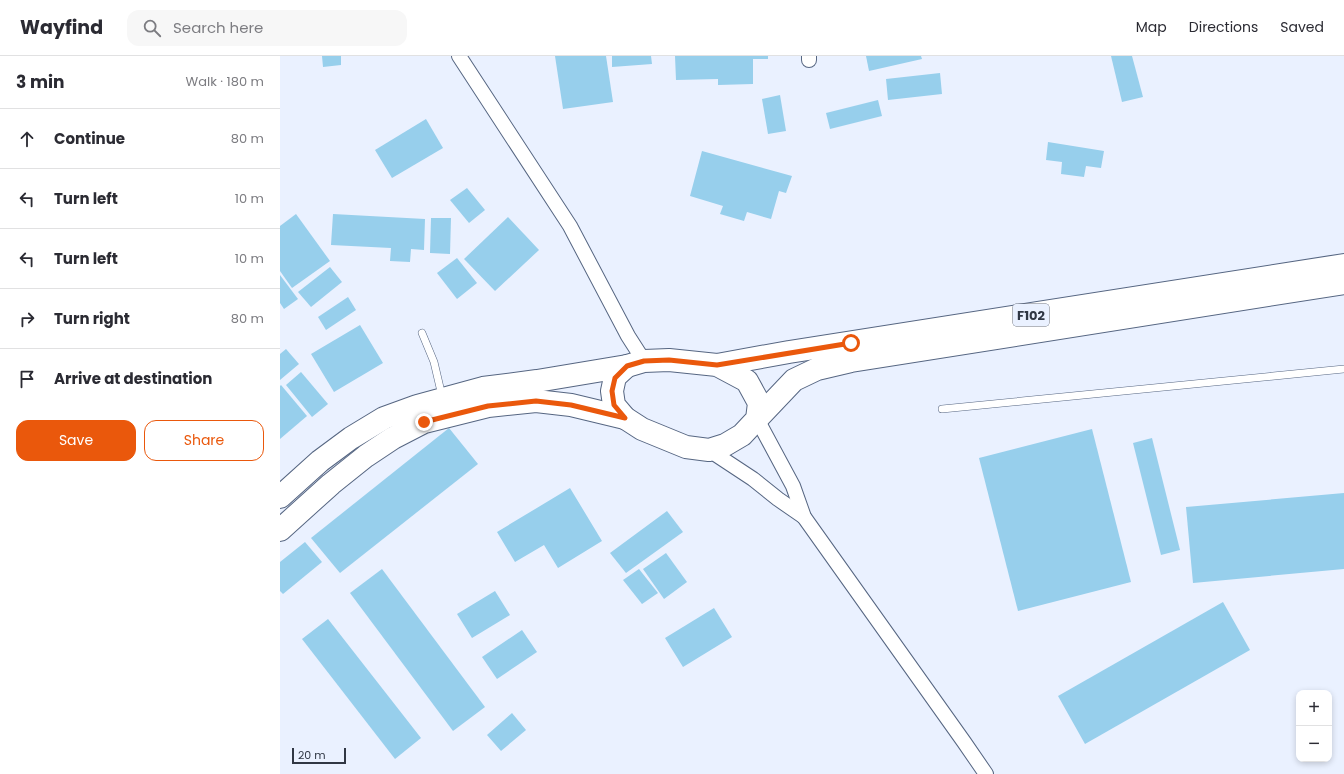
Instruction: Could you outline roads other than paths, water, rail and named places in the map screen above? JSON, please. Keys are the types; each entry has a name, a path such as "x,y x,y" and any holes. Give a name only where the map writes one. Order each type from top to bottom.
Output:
{"main road":[{"name":"F102","path":"280,497 320,461 351,438 384,418 443,398 483,388 669,360 717,365 789,352 1344,265"},
{"name":"F102","path":"635,364 615,378 612,391 614,405 625,418 642,429 686,447 709,450 725,445 742,436 794,380 817,369 851,361 1344,283"},
{"name":"F102","path":"717,365 747,381 759,403 757,420"},
{"name":"F102","path":"280,530 331,484 366,456 393,438 424,422 488,406 536,401 571,405 625,418"}],"street":[{"path":"459,56 570,226 628,336 635,364"},
{"path":"757,420 793,486 804,517 960,735 986,774"},
{"path":"709,450 753,479 804,517"}],"lane":[{"path":"422,333 434,362 443,398"},
{"path":"942,408 1344,368"}]}
